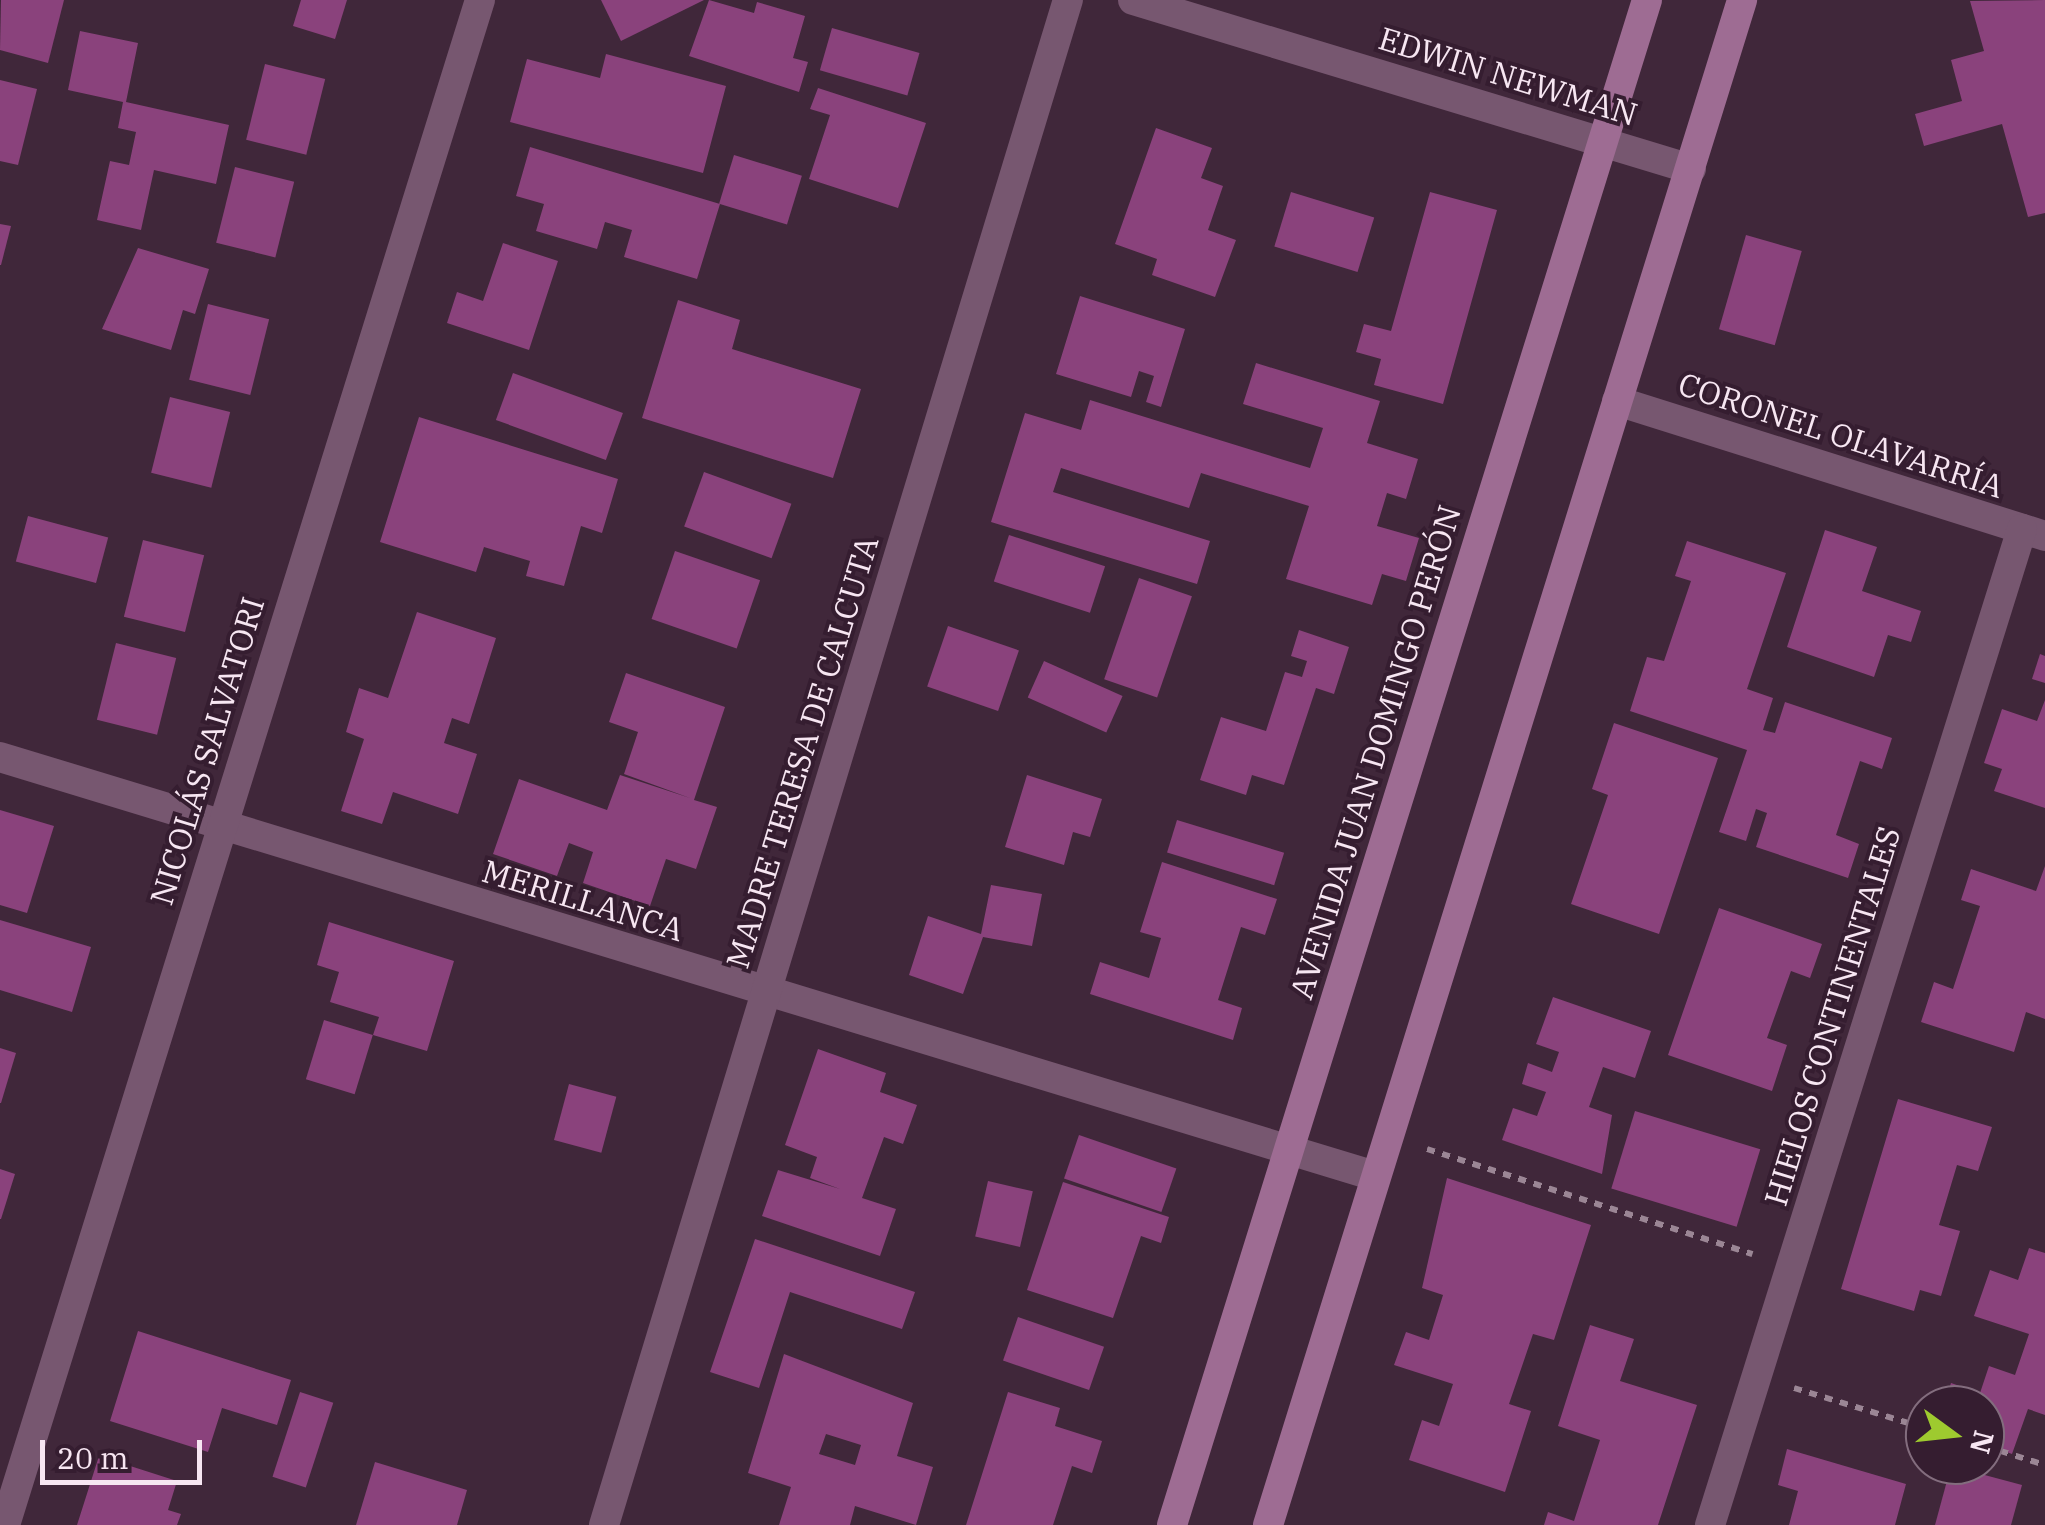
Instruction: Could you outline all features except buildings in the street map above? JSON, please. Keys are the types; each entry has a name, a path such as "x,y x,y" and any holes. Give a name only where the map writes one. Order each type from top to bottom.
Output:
{"street":[{"name":"NICOLÁS SALVATORI","path":"5,1525 480,0"},
{"name":"MADRE TERESA DE CALCUTA","path":"604,1525 1068,0"},
{"name":"EDWIN NEWMAN","path":"1133,0 1691,168"},
{"name":"AVENIDA JUAN DOMINGO PERÓN","path":"1172,1525 1647,0"},
{"path":"1268,1525 1742,0"},
{"name":"CORONEL OLAVARRÍA","path":"1616,401 2033,533"},
{"name":"HIELOS CONTINENTALES","path":"1710,1525 1790,1266 2033,533"},
{"name":"MERILLANCA","path":"0,757 1376,1176"}],"path":[{"path":"1388,1136 1790,1266"},
{"path":"1755,1375 1905,1422"},
{"path":"2005,1452 2045,1465"}]}
